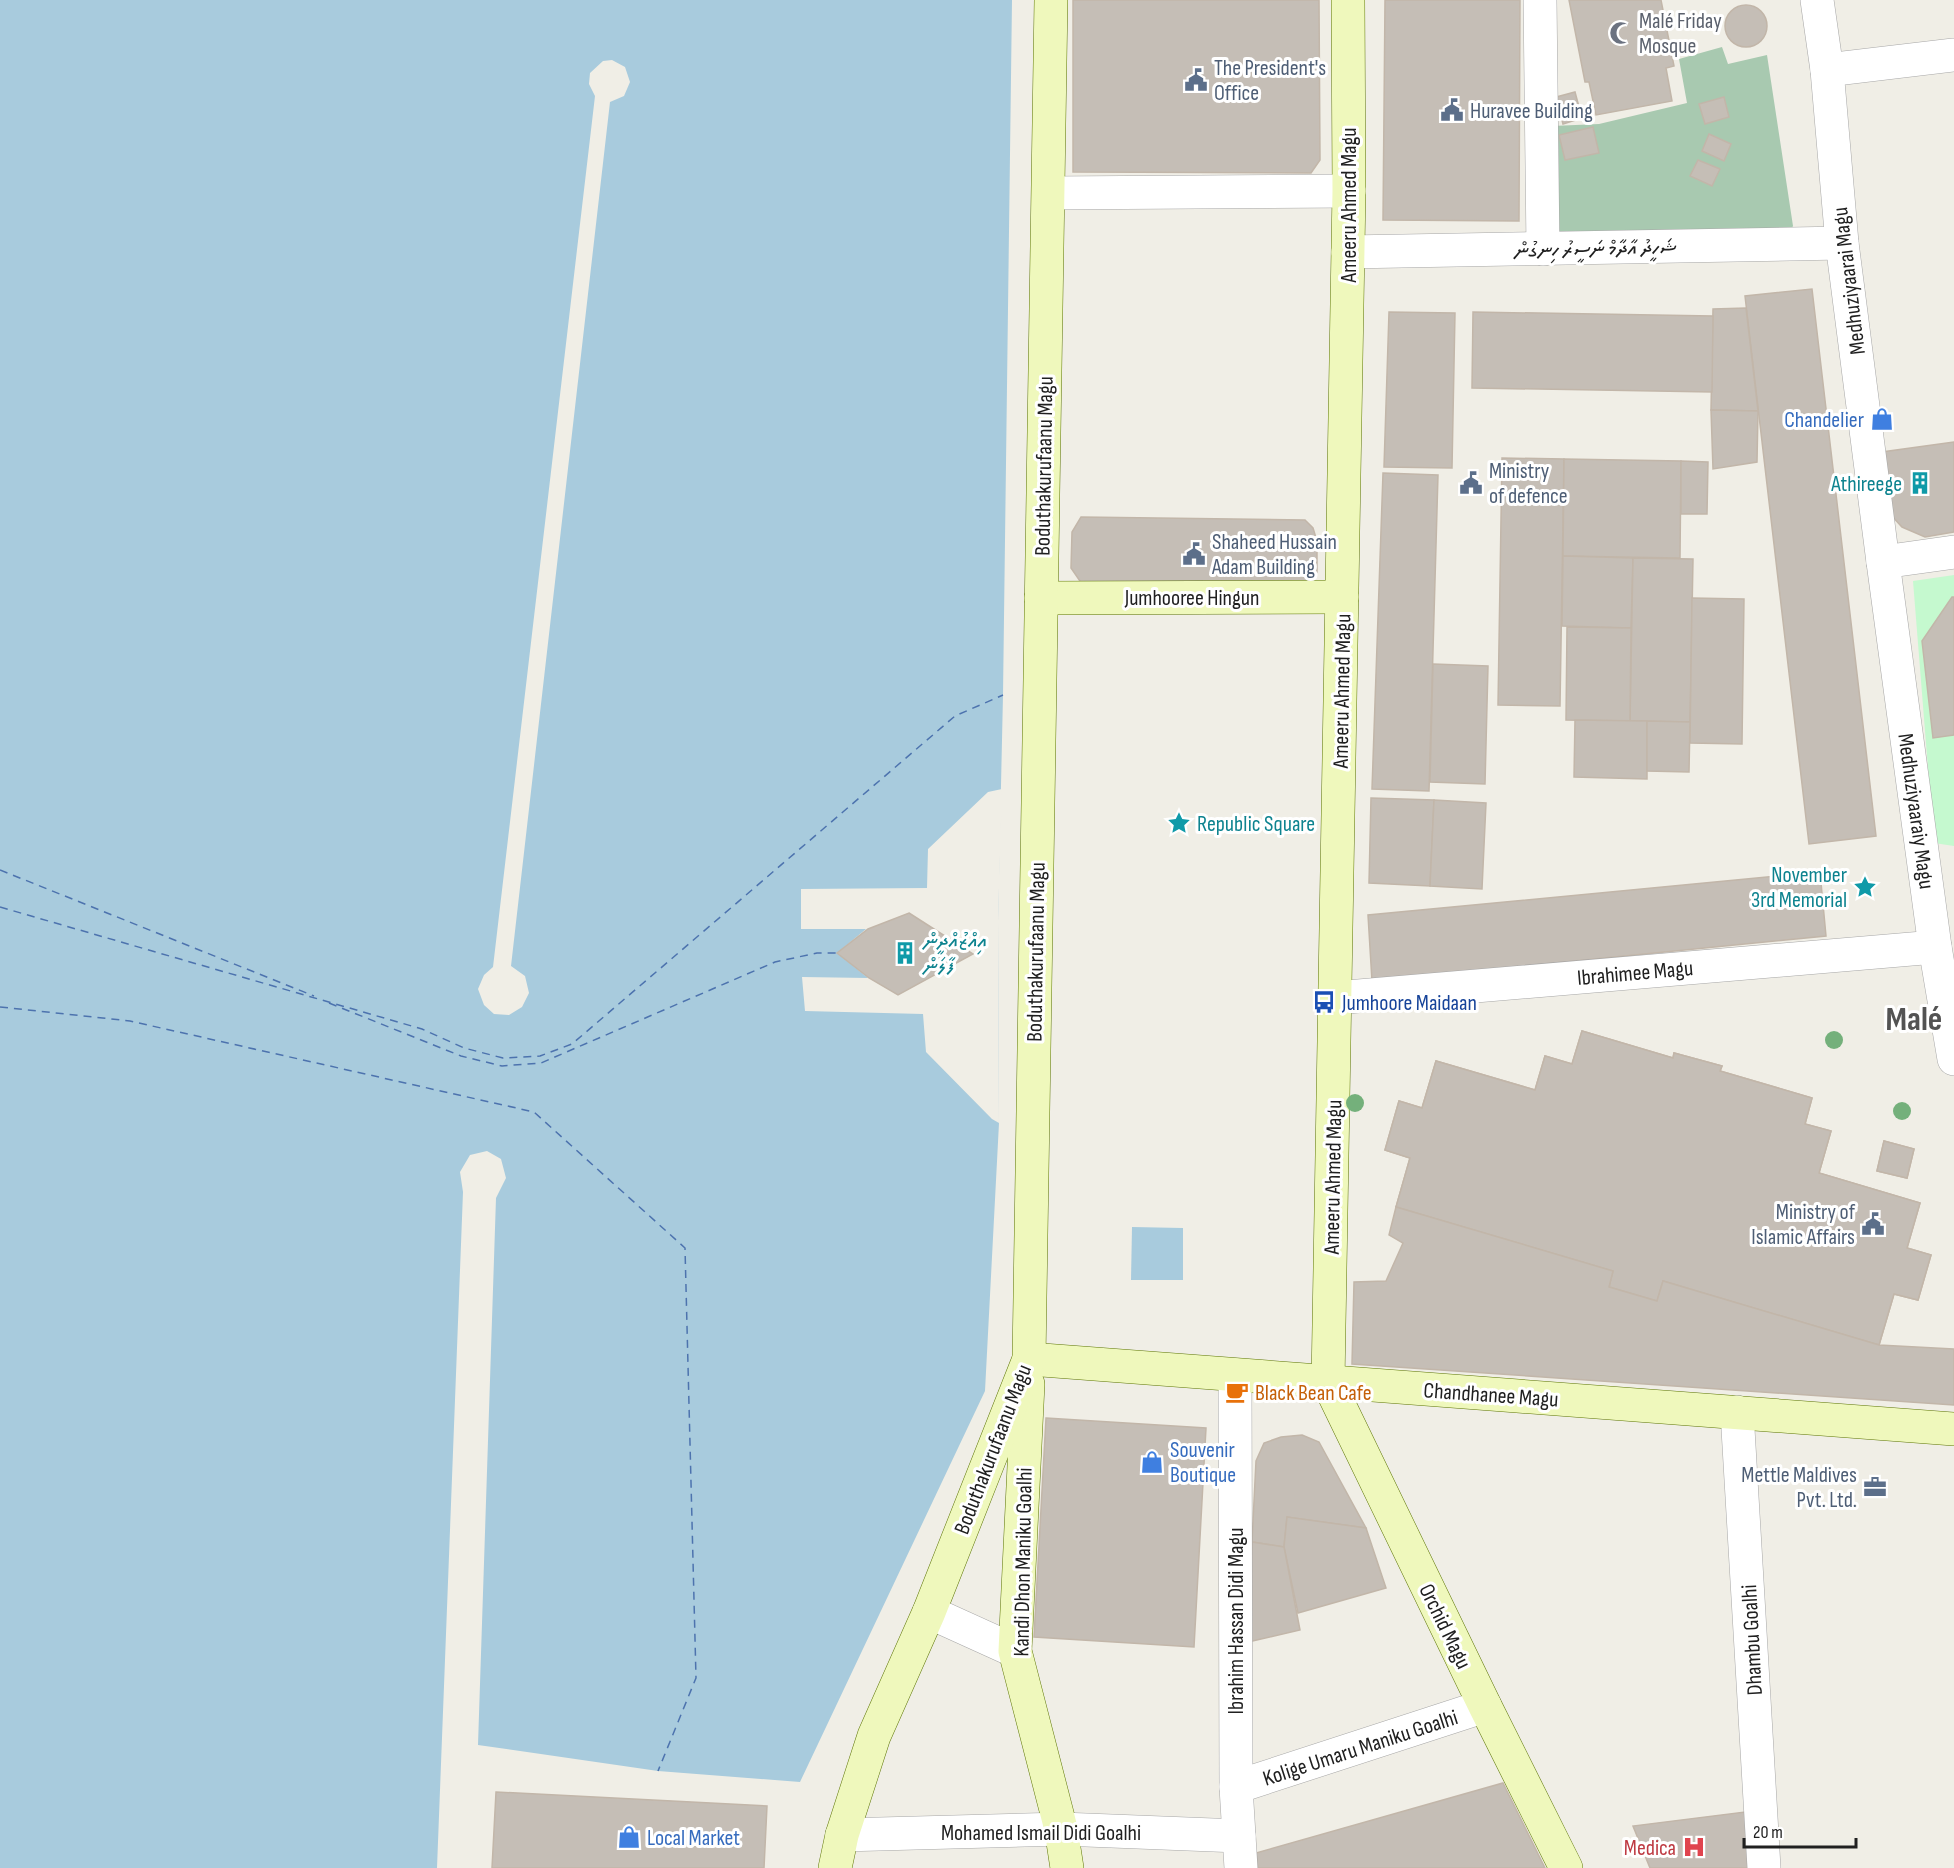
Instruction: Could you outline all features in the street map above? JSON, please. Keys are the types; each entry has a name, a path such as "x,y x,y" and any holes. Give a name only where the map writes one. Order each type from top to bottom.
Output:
{"street":[{"name":"Boduthakurufaanu Magu","path":"835,1868 842,1835 874,1736 929,1612 1029,1359 1051,0"},
{"name":"Ameeru Ahmed Magu","path":"1328,1382 1349,191 1348,0"},
{"path":"1540,0 1543,249"},
{"name":"Medhuziyaarai Magu","path":"1817,0 1827,70 1842,243 1883,562"},
{"path":"1827,70 1954,55"},
{"path":"1049,194 1349,191"},
{"name":"ޝަހީދު އާދާމް ނަސީރު ހިނގުން","path":"1348,252 1842,243"},
{"path":"1883,562 1954,552"},
{"name":"Medhuziyaaraiy Magu","path":"1883,562 1935,947 1954,1059"},
{"name":"Jumhooree Hingun","path":"1041,598 1342,597"},
{"name":"Ibrahimee Magu","path":"1335,998 1935,947"},
{"name":"Chandhanee Magu","path":"1029,1359 1954,1429"},
{"name":"Kandi Dhon Maniku Goalhi","path":"1029,1359 1015,1651 1061,1829 1067,1868"},
{"name":"Ibrahim Hassan Didi Magu","path":"1234,1375 1236,1787 1241,1868"},
{"name":"Orchid Magu","path":"1328,1382 1566,1868"},
{"name":"Dhambu Goalhi","path":"1737,1412 1764,1868"},
{"path":"929,1612 1015,1651"},
{"name":"Kolige Umaru Maniku Goalhi","path":"1236,1787 1485,1706"},
{"name":"Mohamed Ismail Didi Goalhi","path":"842,1835 1061,1829 1239,1836"}],"green space":[{"path":"1722,47 1728,64 1767,55 1793,226 1788,235 1553,242 1552,126 1599,124 1687,103 1679,59"},
{"path":"1954,575 1954,846 1934,843 1913,581"}],"water":[{"path":"0,0 1012,0 998,921 999,1123 985,1391 800,1782 658,1771 478,1745 496,1198 506,1178 501,1159 487,1151 470,1155 460,1172 463,1192 437,1868 0,1868"},
{"path":"1132,1227 1183,1228 1183,1280 1131,1280"}],"pier":[{"path":"612,60 625,67 630,82 624,96 610,102 511,966 525,976 529,993 522,1007 509,1015 494,1014 484,1005 478,989 484,975 493,967 595,96 589,84 590,73 603,61"},
{"path":"1002,789 998,921 999,1123 992,1119 926,1052 923,1014 805,1011 802,977 868,978 837,953 866,929 801,929 801,889 927,888 928,849 988,792"}],"building":[{"name":"The President's Office","path":"1073,0 1319,0 1320,160 1311,173 1073,172"},
{"name":"Huravee Building","path":"1385,0 1520,0 1519,221 1383,220"},
{"name":"Malé Friday Mosque","path":"1569,0 1661,0 1674,66 1666,68 1672,101 1596,115 1589,82 1585,82"},
{"path":"1746,5 1761,11 1767,26 1761,41 1746,47 1731,41 1725,26 1731,11"},
{"path":"1575,92 1582,118 1563,124 1556,97"},
{"path":"1724,97 1729,117 1705,124 1699,104"},
{"path":"1593,127 1599,153 1565,160 1559,135"},
{"path":"1709,134 1731,144 1724,161 1702,151"},
{"path":"1698,160 1720,169 1712,186 1690,176"},
{"path":"1812,289 1876,836 1809,844 1745,296"},
{"path":"1746,308 1758,411 1711,410 1713,309"},
{"path":"1389,312 1455,313 1452,468 1384,467"},
{"path":"1473,312 1713,316 1712,392 1472,388"},
{"path":"1711,410 1758,411 1757,462 1713,469"},
{"name":"Athireege","path":"1954,442 1954,532 1925,537 1902,527 1889,513 1882,452"},
{"path":"1502,458 1564,459 1560,706 1498,705"},
{"path":"1564,459 1681,461 1680,558 1563,556"},
{"path":"1681,461 1708,462 1707,514 1681,514"},
{"path":"1383,473 1438,475 1429,791 1372,789"},
{"name":"Shaheed Hussain Adam Building","path":"1081,517 1305,520 1313,528 1317,541 1317,572 1308,586 1082,584 1071,568 1072,532"},
{"path":"1563,556 1633,558 1631,628 1562,626"},
{"path":"1633,558 1693,559 1690,722 1630,721"},
{"path":"1954,597 1954,735 1933,738 1922,641"},
{"path":"1692,598 1744,599 1742,744 1690,743"},
{"path":"1567,627 1631,628 1630,721 1566,720"},
{"path":"1433,664 1488,666 1485,784 1430,782"},
{"path":"1575,720 1647,721 1647,779 1574,777"},
{"path":"1647,721 1690,722 1689,772 1647,771"},
{"path":"1371,798 1434,800 1430,886 1369,883"},
{"path":"1434,800 1486,803 1482,889 1430,886"},
{"path":"1820,872 1826,936 1372,981 1368,915"},
{"name":"އިއްޒުއްދީން ފާލަން","path":"909,913 973,954 898,995 869,978 837,953 868,929"},
{"path":"1582,1031 1673,1058 1674,1053 1722,1066 1720,1071 1812,1098 1805,1124 1831,1131 1819,1173 1920,1203 1907,1248 1931,1255 1918,1300 1894,1294 1879,1345 1663,1281 1657,1301 1609,1287 1613,1271 1396,1207 1410,1158 1385,1150 1399,1101 1422,1108 1436,1061 1535,1090 1545,1056 1572,1064"},
{"path":"1582,1031 1673,1058 1674,1053 1722,1066 1720,1071 1812,1098 1805,1124 1831,1131 1819,1173 1920,1203 1907,1248 1931,1255 1918,1300 1894,1294 1879,1345 1663,1281 1657,1301 1609,1287 1613,1271 1396,1207 1410,1158 1385,1150 1399,1101 1422,1108 1436,1061 1535,1090 1545,1056 1572,1064"},
{"path":"1884,1141 1914,1149 1907,1178 1877,1171"},
{"path":"1884,1141 1914,1149 1907,1178 1877,1171"},
{"path":"1396,1207 1613,1271 1609,1287 1657,1301 1663,1281 1879,1345 1954,1349 1954,1405 1352,1364 1354,1282 1386,1281 1403,1243 1389,1235"},
{"path":"1046,1418 1206,1428 1194,1647 1034,1637"},
{"path":"1302,1435 1319,1442 1366,1528 1287,1517 1284,1547 1252,1542 1256,1461 1264,1443 1281,1437"},
{"path":"1287,1517 1366,1528 1386,1588 1298,1613 1284,1547"},
{"path":"1252,1542 1284,1547 1300,1630 1248,1642"},
{"path":"1503,1783 1545,1868 1258,1868 1256,1853"},
{"name":"Local Market","path":"496,1792 767,1806 764,1868 492,1868"},
{"name":"Medica","path":"1745,1812 1748,1868 1650,1868 1633,1826"}],"ferry route":[{"path":"0,907 422,1029 464,1048 503,1058 540,1056 572,1044 955,716 1003,695"},
{"path":"0,870 314,996"},
{"path":"329,1003 461,1056 502,1066 541,1063 775,962 817,953 837,953"},
{"path":"0,1007 130,1021 534,1112 685,1248 696,1678 658,1771"}],"place":[{"name":"Malé Friday Mosque","path":"1621,33"},
{"name":"The President's Office","path":"1196,80"},
{"name":"Huravee Building","path":"1452,110"},
{"name":"Chandelier","path":"1882,419"},
{"name":"Ministry of defence","path":"1471,483"},
{"name":"Athireege","path":"1920,483"},
{"name":"Shaheed Hussain Adam Building","path":"1194,554"},
{"name":"Republic Square","path":"1179,823"},
{"name":"November 3rd Memorial","path":"1865,887"},
{"name":"އިއްޒުއްދީން ފާލަން","path":"905,953"},
{"name":"Jumhoore Maidaan","path":"1324,1002"},
{"name":"Ministry of Islamic Affairs","path":"1873,1224"},
{"name":"Black Bean Cafe","path":"1237,1392"},
{"name":"Souvenir Boutique","path":"1152,1462"},
{"name":"Mettle Maldives Pvt. Ltd.","path":"1875,1487"},
{"name":"Local Market","path":"629,1837"},
{"name":"Medica","path":"1694,1847"}],"district":[{"name":"Malé","path":"1914,1018"}]}
